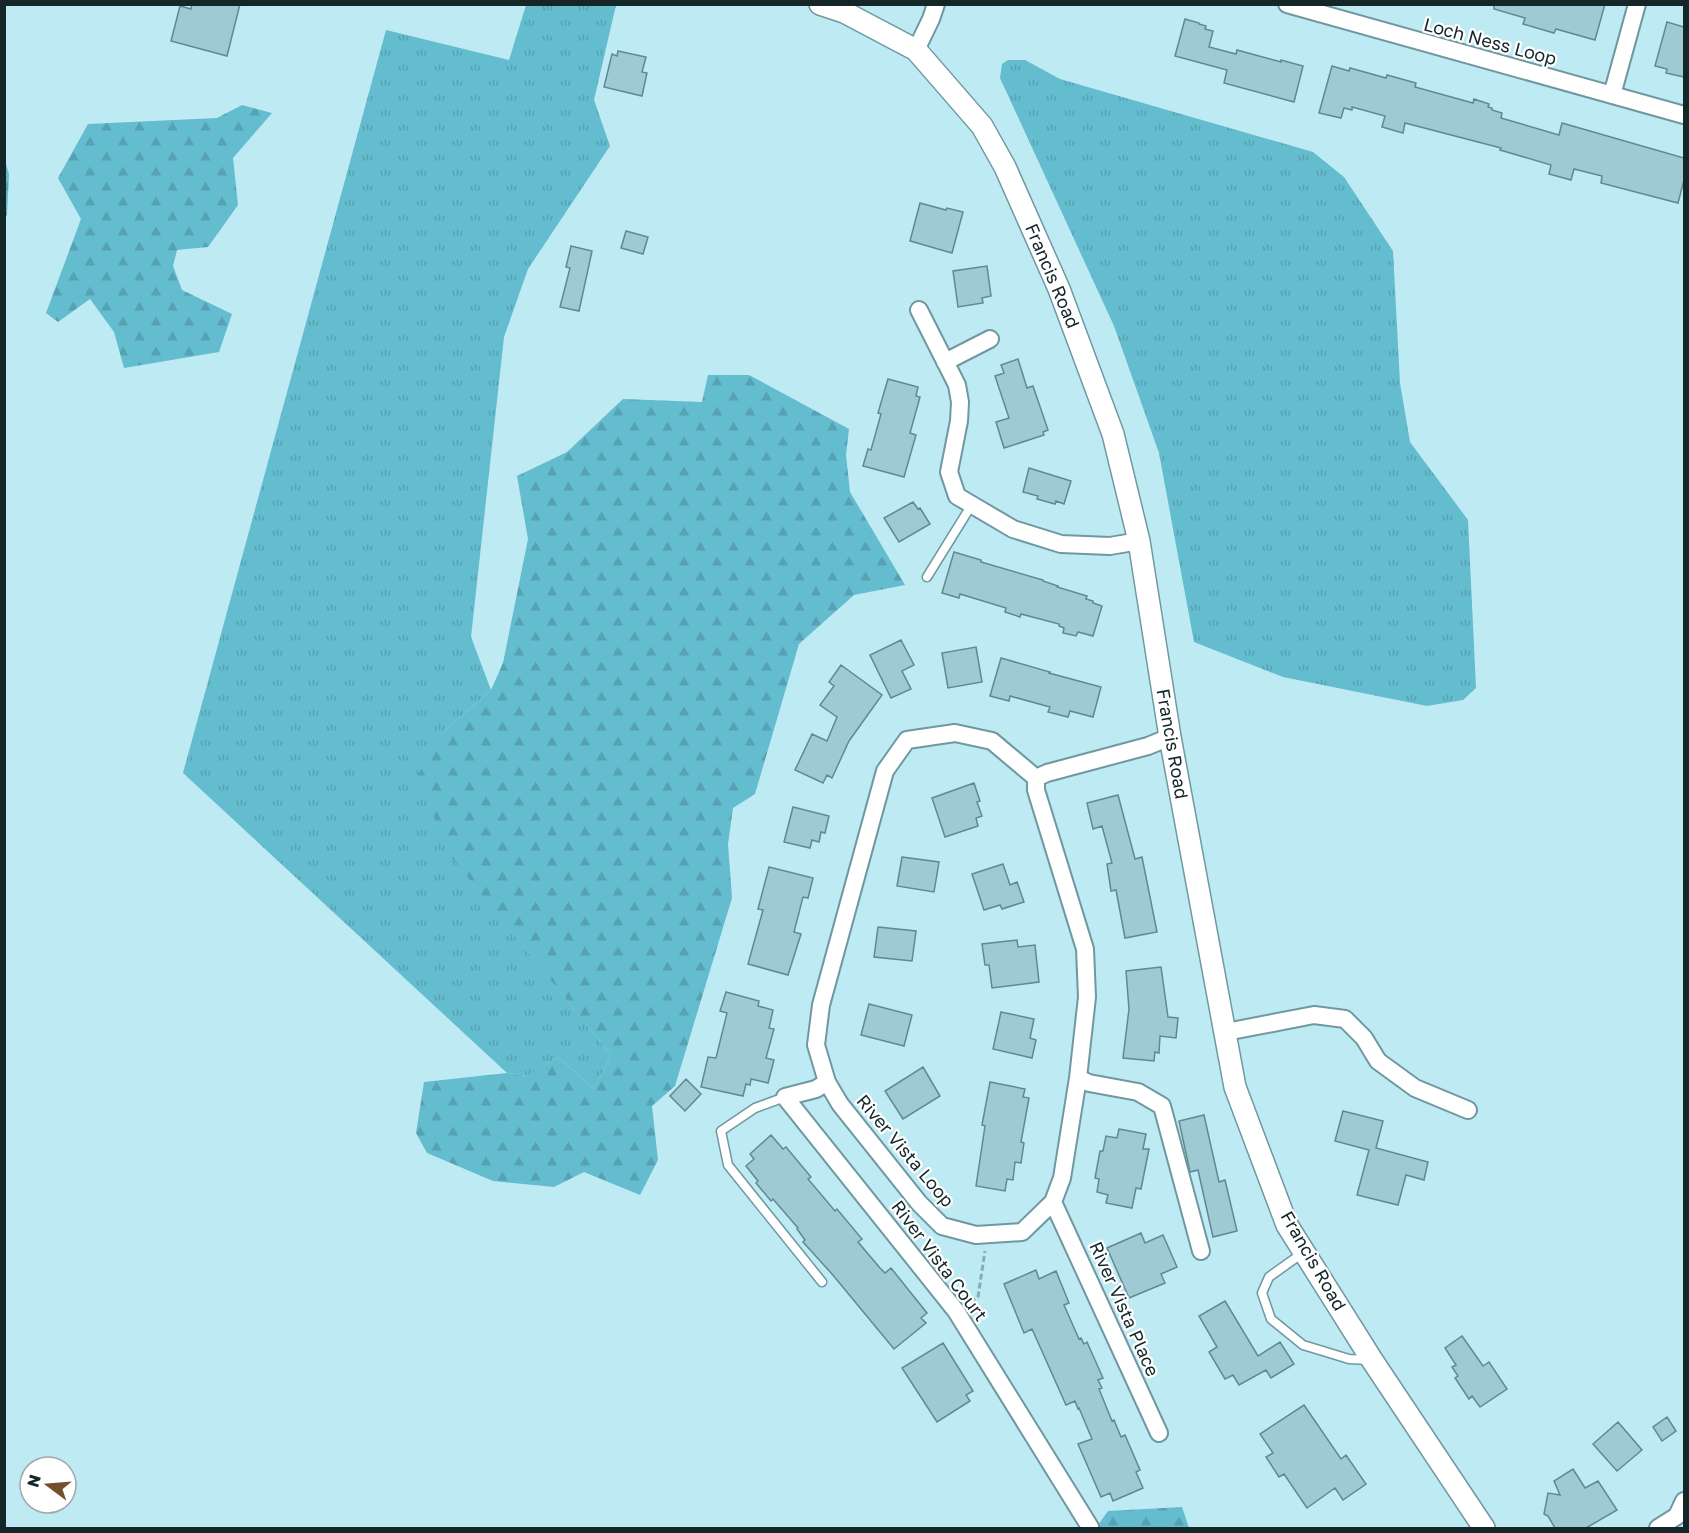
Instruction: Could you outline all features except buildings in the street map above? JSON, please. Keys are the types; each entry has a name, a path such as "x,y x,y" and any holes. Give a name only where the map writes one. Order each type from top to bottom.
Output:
{"street":[{"name":"Francis Road","path":"820,4 844,12 916,50 982,126 1010,177 1059,289 1113,434 1139,541 1170,737 1235,1087 1287,1225 1372,1360 1484,1528"},
{"path":"916,50 936,4"},
{"name":"Loch Ness Loop","path":"1287,4 1684,115"},
{"path":"1612,95 1637,4"},
{"path":"920,310 957,385 960,402 959,421 949,472 964,501 1012,529 1061,544 1110,546 1139,541"},
{"path":"945,362 990,339"},
{"name":"River Vista Loop","path":"955,733 992,741 1036,778 1036,790 1085,950 1087,997 1078,1078 1062,1178 1053,1202 1022,1233 976,1235 942,1226 919,1203 840,1104 827,1082 816,1046 821,1005 885,771 907,740 955,733"},
{"path":"1036,778 1151,745 1170,737"},
{"path":"1226,1032 1314,1015 1345,1019 1364,1038 1378,1061 1415,1088 1468,1110"},
{"path":"1078,1078 1089,1083 1138,1092 1162,1106 1201,1251"},
{"path":"785,1097 816,1089 827,1082"},
{"name":"River Vista Court","path":"785,1097 956,1311 1090,1527"},
{"name":"River Vista Place","path":"1053,1202 1159,1433"},
{"path":"1658,1528 1681,1520 1684,1501"}],"lane":[{"path":"927,577 964,501"},
{"path":"785,1097 755,1108 721,1131 728,1165 822,1282"},
{"path":"1304,1251 1269,1277 1262,1293 1271,1319 1304,1345 1349,1359 1372,1360"}],"path":[{"path":"956,1311 978,1297 985,1250"}],"green space":[{"path":"526,5 616,5 594,100 610,146 528,269 504,337 471,637 491,690 441,734 449,853 611,1055 594,1089 558,1057 528,1076 507,1073 183,773 386,30 509,60"},
{"path":"1008,60 1025,60 1060,79 1313,152 1344,177 1393,251 1400,383 1410,442 1468,520 1476,688 1463,700 1427,706 1283,677 1194,642 1159,453 1114,326 1000,78 1002,64"},
{"path":"242,105 272,113 233,158 238,205 208,247 177,250 173,266 182,290 232,314 219,352 124,368 114,332 90,299 58,322 46,313 81,219 58,178 88,124 217,118"},
{"path":"5,161 9,174 7,215 5,217"},
{"path":"708,375 749,375 849,429 846,455 850,492 905,585 854,595 799,644 755,794 733,808 728,844 732,898 675,1086 652,1106 658,1160 640,1195 584,1172 554,1187 493,1181 427,1153 416,1133 424,1082 507,1073 527,1076 558,1057 594,1089 611,1055 448,853 418,775 441,734 491,690 503,663 528,539 517,476 567,452 623,399 702,402"},
{"path":"1182,1507 1189,1528 1096,1528 1108,1511"}]}
